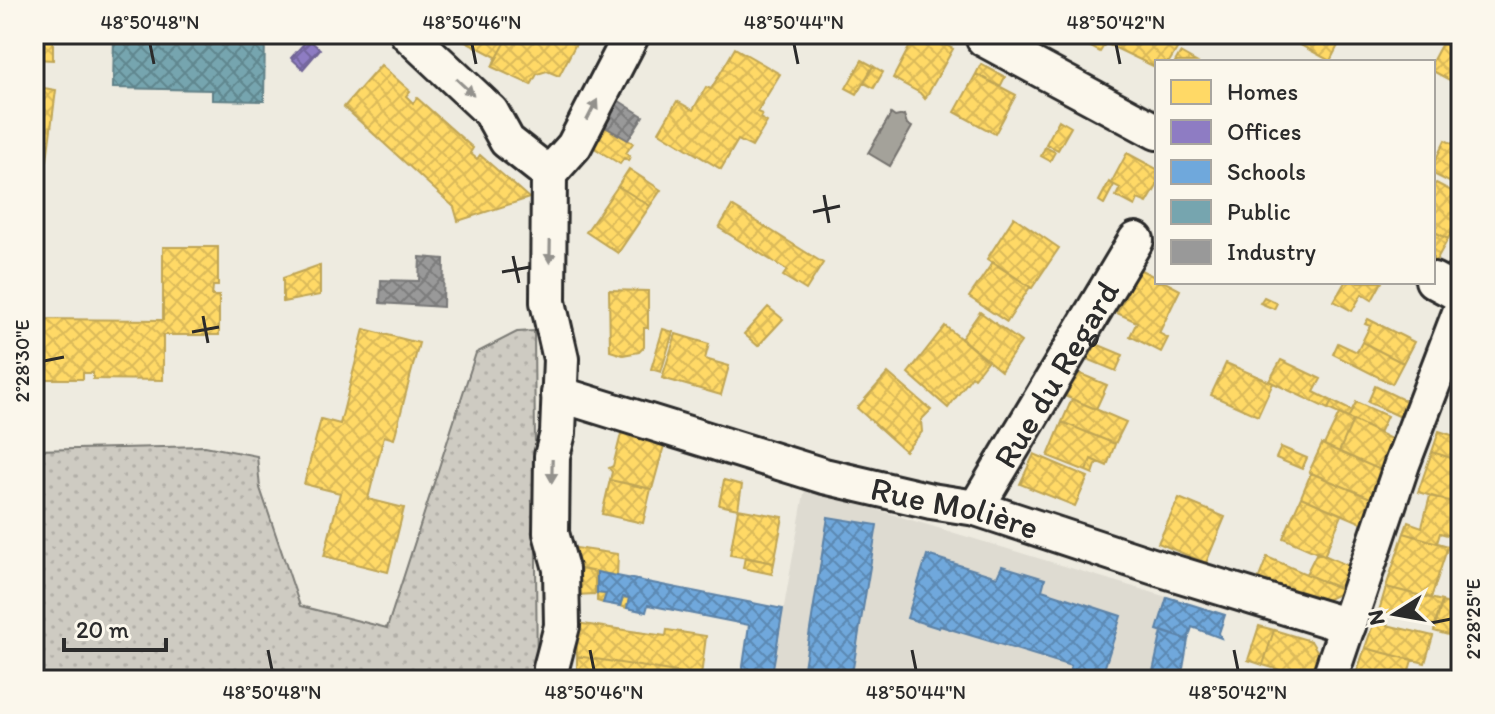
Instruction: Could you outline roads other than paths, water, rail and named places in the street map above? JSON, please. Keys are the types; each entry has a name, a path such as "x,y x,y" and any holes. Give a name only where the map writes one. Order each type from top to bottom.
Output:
{"street":[{"path":"408,34 491,112 507,141 549,174"},
{"path":"552,680 551,668 562,626 561,569 551,533 552,456 558,433 561,359 548,302 549,174 574,146 632,34"},
{"path":"984,39 1155,131"},
{"name":"Rue du Regard","path":"976,508 1136,240"},
{"path":"1435,281 1461,295"},
{"path":"1329,680 1402,464 1451,361 1461,310"},
{"name":"Rue Molière","path":"559,394 824,476 931,501 976,508 1348,626"}]}
